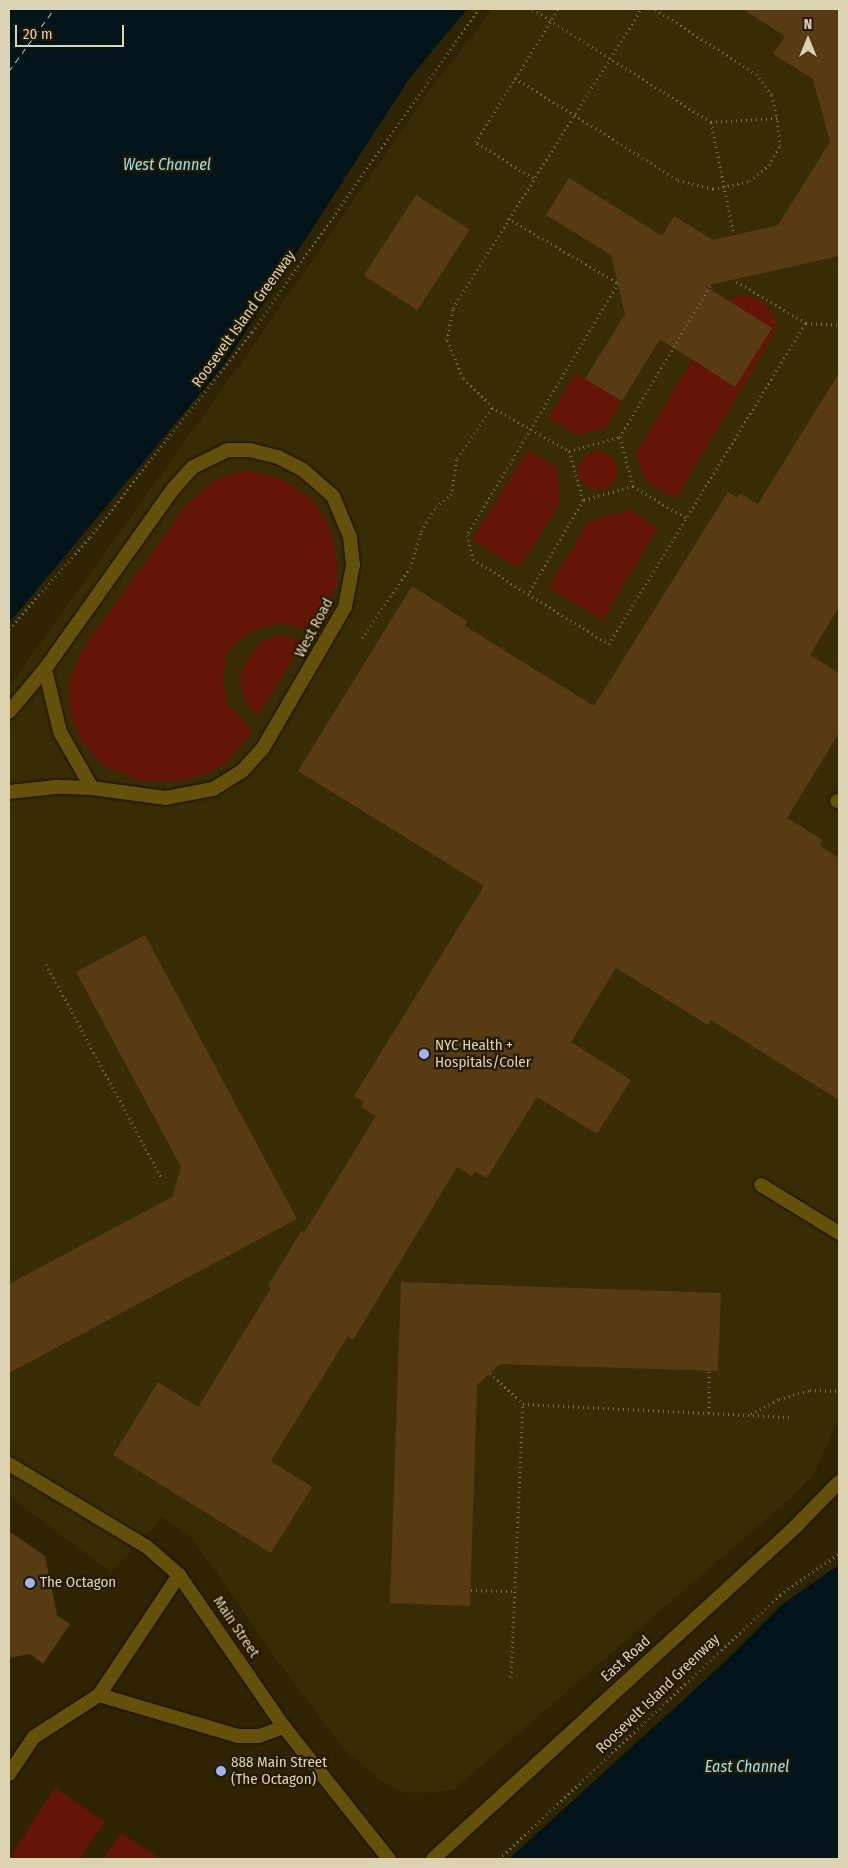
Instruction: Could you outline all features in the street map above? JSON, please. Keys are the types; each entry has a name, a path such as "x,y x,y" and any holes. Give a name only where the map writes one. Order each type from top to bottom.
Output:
{"street":[{"name":"West Road","path":"9,712 45,669 173,489 205,460 222,452 240,449 278,457 315,477 333,496 350,537 353,565 349,595 339,622 258,754 228,781 197,793 166,798 92,788 56,787 9,792"},
{"path":"45,669 60,732 92,788"},
{"path":"762,1185 839,1233"},
{"name":"Main Street","path":"9,1464 147,1547 179,1575 284,1727 389,1859"},
{"name":"East Road","path":"433,1859 797,1525 839,1482"},
{"path":"9,1774 34,1737 99,1695 179,1575"},
{"path":"99,1695 238,1736 259,1736 284,1727"}],"path":[{"name":"Roosevelt Island Greenway","path":"9,629 90,538 252,332 479,9"},
{"path":"532,9 710,122 777,118"},
{"path":"532,178 476,142 558,9"},
{"path":"583,500 569,451 492,407 463,378 447,340 453,308 532,178 641,9"},
{"path":"515,78 678,180 713,189 750,181 769,164 780,146 772,95 756,74 655,9"},
{"path":"710,122 734,235"},
{"path":"508,218 618,283 467,535 473,559 609,644 806,323"},
{"path":"734,280 806,323 839,325"},
{"path":"569,451 620,437 710,286"},
{"path":"362,638 410,568 422,532 436,507 451,495 457,458 492,407"},
{"path":"620,437 634,486 686,518"},
{"path":"528,594 583,500 634,486"},
{"path":"46,964 161,1177"},
{"path":"709,1371 709,1413"},
{"path":"490,1373 523,1404 793,1417"},
{"path":"750,1414 779,1399 810,1390 839,1391"},
{"path":"511,1677 523,1404"},
{"name":"Roosevelt Island Greenway","path":"499,1859 780,1596 839,1553"},
{"path":"471,1590 515,1591"}],"shaded area":[{"name":"NYC Health + Hospitals/Coler","path":"493,9 839,9 839,1420 813,1475 788,1500 454,1789 433,1793 401,1792 382,1781 344,1749 276,1659 191,1536 162,1517 111,1572 9,1496 9,687 248,353 433,86"},
{"path":"745,295 762,301 774,315 776,331 676,498 644,480 636,453 728,300"},
{"path":"576,373 622,401 605,428 578,435 548,417"},
{"path":"528,450 556,467 560,503 519,568 472,540"},
{"path":"598,452 611,458 617,471 611,484 598,490 585,484 579,471 585,458"},
{"path":"246,470 279,478 308,496 327,521 334,545 338,582 315,630 280,623 252,630 227,651 223,679 228,705 252,731 226,763 205,774 175,782 141,781 105,766 81,741 70,710 70,680 82,650 187,504 215,480"},
{"path":"630,510 658,528 602,620 549,587 589,521"},
{"path":"282,635 304,641 258,715 248,706 241,688 240,673 256,647 266,639"},
{"path":"55,1788 105,1822 79,1859 9,1859"},
{"path":"121,1833 161,1859 103,1859"}],"water":[{"name":"West Channel","path":"9,9 467,9 409,79 224,365 9,623"},
{"name":"East Channel","path":"839,1565 839,1859 509,1859 728,1659 784,1603"}],"building":[{"path":"742,9 839,9 839,256 705,286 772,328 735,387 660,339 622,401 585,379 625,314 611,255 546,215 569,178 662,236 674,216 713,240 778,225 830,142 813,79 773,54 785,36"},
{"path":"416,195 470,230 417,310 364,276"},
{"path":"839,373 839,607 810,655 839,673 839,733 787,818 823,840 819,845 839,858 839,1100 711,1020 708,1025 616,968 571,1042 631,1080 597,1134 537,1097 487,1178 475,1171 472,1176 457,1167 353,1340 348,1336 271,1461 312,1487 271,1553 113,1455 158,1382 198,1407 271,1288 268,1286 302,1230 304,1233 376,1116 361,1107 364,1102 354,1096 484,886 298,771 412,586 467,621 465,626 594,706 728,492 737,498 740,493 758,504"},
{"path":"145,935 297,1219 9,1373 9,1284 172,1197 181,1167 76,972"},
{"path":"401,1282 721,1293 718,1371 500,1364 477,1385 470,1606 390,1603"},
{"name":"The Octagon","path":"9,1531 45,1556 57,1615 70,1624 43,1664 30,1654 9,1658"}],"ferry route":[{"path":"9,71 54,9"}],"place":[{"name":"NYC Health + Hospitals/Coler","path":"424,1054"},
{"name":"The Octagon","path":"30,1583"},
{"name":"888 Main Street (The Octagon)","path":"221,1771"}]}
